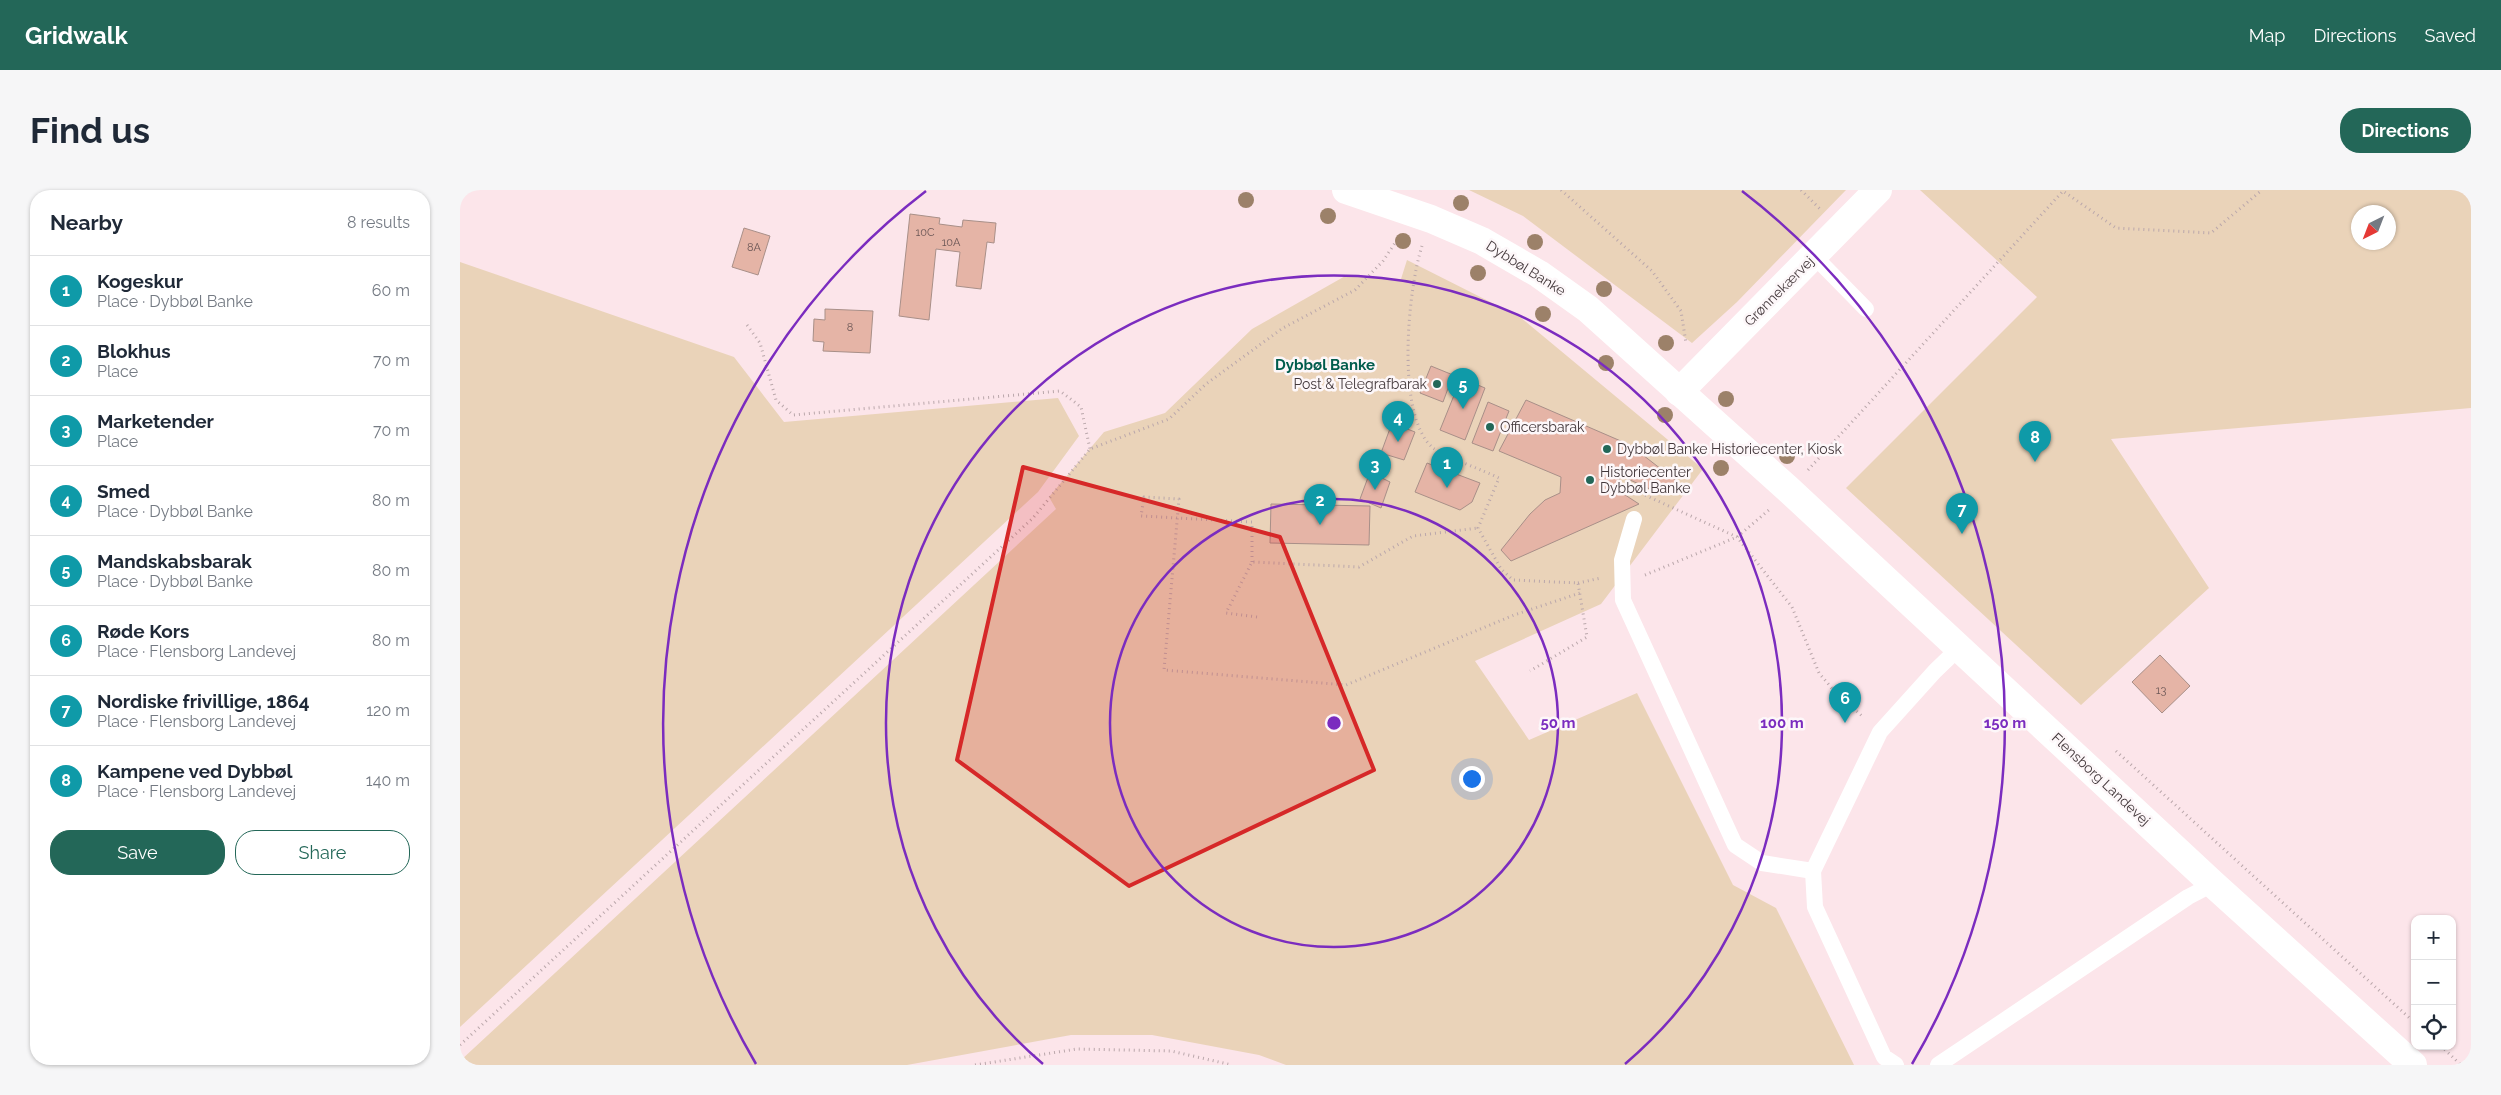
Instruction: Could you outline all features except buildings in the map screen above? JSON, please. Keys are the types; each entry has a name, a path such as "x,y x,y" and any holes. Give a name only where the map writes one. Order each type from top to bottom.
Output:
{"street":[{"name":"Dybbøl Banke","path":"1346,190 1421,215 1482,240 1539,274 1588,308 1680,392"},
{"name":"Grønnekærvej","path":"1680,392 1878,190"},
{"name":"Flensborg Landevej","path":"1680,392 1960,647 2213,884 2413,1065"}],"lane":[{"path":"1814,256 1866,309"},
{"path":"1634,519 1622,560 1623,600 1735,845 1762,863 1813,871"},
{"path":"1896,1065 1884,1058 1815,907 1813,871 1880,732 1929,677 1960,647"},
{"path":"1938,1065 2188,897 2213,884"}],"path":[{"path":"1560,190 1652,271 1681,311 1686,345 1706,364"},
{"path":"1808,470 2063,191 2116,228 2212,233 2262,190"},
{"path":"460,1046 1026,525 1090,449 1169,419 1206,384 1283,328 1355,290 1421,215"},
{"path":"1421,215 1419,256 1412,297 1407,375 1417,424 1434,448 1499,478 1478,528"},
{"path":"747,325 760,343 776,400 793,415 1060,391 1081,407 1090,449"},
{"path":"1627,486 1737,537 1792,607 1820,673 1835,692 1880,732"},
{"path":"1257,617 1226,613 1252,562 1252,522 1199,519 1141,516 1144,497 1179,499 1164,670 1346,685 1514,615 1580,593"},
{"path":"1648,573 1737,537 1763,517"},
{"path":"1252,562 1358,567 1413,536 1478,528"},
{"path":"1478,528 1501,568 1513,580 1578,584 1588,637 1530,671"},
{"path":"2112,748 2411,1019"},
{"path":"975,1065 1077,1049 1171,1051 1232,1065"},
{"path":"2445,1050 2461,1065"}],"highlighted area":[{"path":"1023,467 1280,537 1374,770 1129,886 957,760"}],"shaded area":[{"path":"1469,190 1846,190 1737,302 1692,343 1523,216"},
{"path":"1920,190 2471,190 2471,408 2111,439 2209,588 2081,705 1846,488 2037,297"},
{"path":"1407,260 1520,317 1703,469 1601,604 1475,661 1529,740 1637,693 1733,885 1776,908 1854,1065 1286,1065 1259,1055 1152,1035 1071,1035 907,1065 460,1065 460,1061 1056,509 1049,497 1104,432 1165,413 1252,329 1347,275 1401,279"},
{"path":"460,262 734,357 784,422 1058,398 1079,436 1038,492 460,1027"}],"place":[{"name":"Post & Telegrafbarak","path":"1437,384"},
{"name":"Mandskabsbarak","path":"1463,409"},
{"name":"Officersbarak","path":"1490,427"},
{"name":"Smed","path":"1398,442"},
{"name":"Dybbøl Banke Historiecenter, Kiosk","path":"1607,449"},
{"name":"Kampene ved Dybbøl","path":"2035,462"},
{"name":"Historiecenter Dybbøl Banke","path":"1590,480"},
{"name":"Kogeskur","path":"1447,488"},
{"name":"Marketender","path":"1375,490"},
{"name":"Blokhus","path":"1320,525"},
{"name":"Nordiske frivillige, 1864","path":"1962,534"},
{"name":"Røde Kors","path":"1845,723"}],"district":[{"name":"Dybbøl Banke","path":"1325,365"}]}
